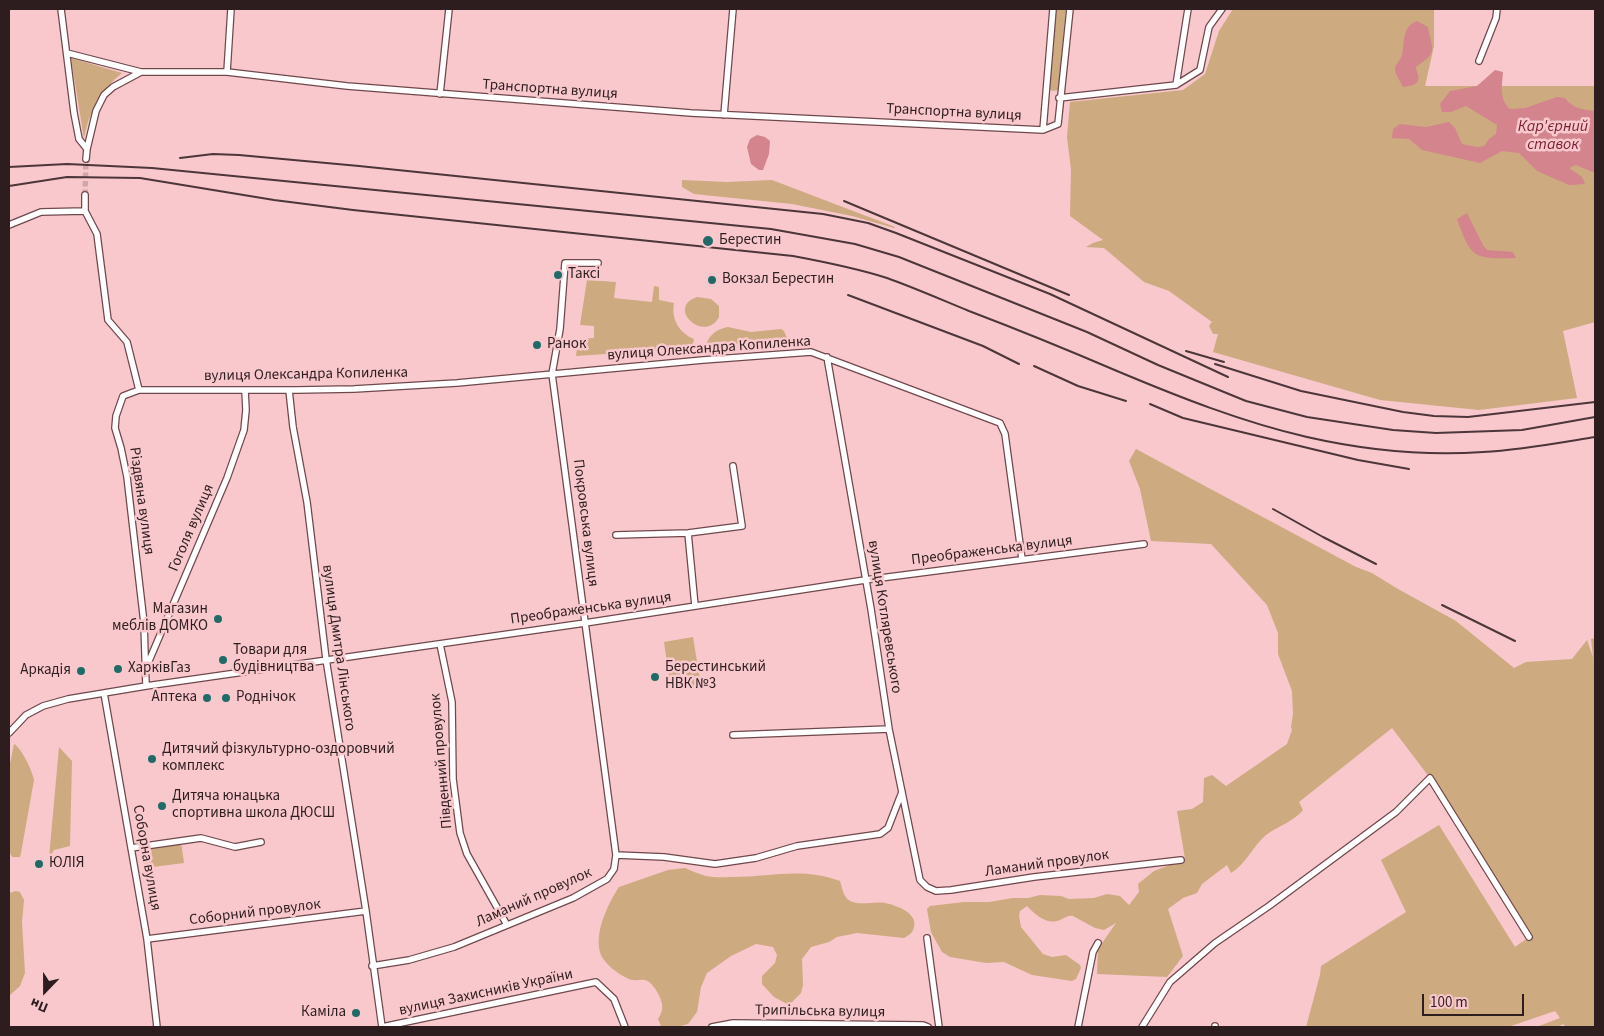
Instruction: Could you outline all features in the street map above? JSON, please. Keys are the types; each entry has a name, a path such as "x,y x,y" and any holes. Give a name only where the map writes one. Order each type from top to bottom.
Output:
{"street":[{"path":"61,9 79,139 87,149 86,159"},
{"path":"227,72 231,9"},
{"path":"440,94 449,9"},
{"path":"724,115 733,9"},
{"path":"1043,130 1053,9"},
{"path":"1070,9 1059,98 1176,85 1200,70 1208,27 1222,9"},
{"path":"1176,85 1188,9"},
{"path":"1479,61 1496,18 1497,9"},
{"path":"67,53 141,72"},
{"name":"Транспортна вулиця","path":"87,149 96,110 104,95 113,87 141,72 227,72 347,86 724,115 1043,130 1058,124 1059,98"},
{"path":"85,195 85,211 97,234 108,320 127,342 139,390"},
{"path":"9,225 41,212 85,211"},
{"name":"Покровська вулиця","path":"598,263 565,263 560,328 552,374 605,759 616,855"},
{"name":"вулиця Олександра Копиленка","path":"139,390 354,389 448,384 811,352 1000,423 1006,434 1022,559"},
{"name":"вулиця Котляревського","path":"827,357 889,729 920,880"},
{"name":"Різдвяна вулиця","path":"139,390 124,396 116,416 115,428 122,448 127,477 144,623 146,686"},
{"name":"Гоголя вулиця","path":"145,670 227,478 244,430 245,390"},
{"name":"вулиця Дмитра Лінського","path":"289,390 293,427 307,502 326,659 366,911 372,966 382,1027"},
{"path":"616,535 688,533 742,526 733,466"},
{"path":"688,533 694,606"},
{"name":"Преображенська вулиця","path":"9,733 26,714 43,706 68,699 146,686 865,580 1144,544"},
{"name":"Південний провулок","path":"440,644 452,702 454,779 460,833 467,854 507,924"},
{"name":"Соборна вулиця","path":"104,693 147,939 157,1027"},
{"path":"733,735 889,729"},
{"path":"1142,1027 1170,982 1215,942 1269,906 1396,812 1430,778 1529,937"},
{"path":"616,855 664,857 714,864 756,858 797,846 880,834 888,828 902,792"},
{"path":"131,848 201,838 235,847 261,842"},
{"name":"Ламаний провулок","path":"372,966 409,960 454,947 573,898 607,880 614,870 616,855"},
{"name":"Ламаний провулок","path":"920,880 927,887 936,891 951,890 1034,877 1181,860"},
{"name":"Соборний провулок","path":"147,939 366,911"},
{"path":"927,938 940,1027"},
{"path":"1078,1027 1093,952 1098,943"},
{"name":"вулиця Захисників України","path":"382,1027 596,982 614,999 625,1027"},
{"name":"Трипільська вулиця","path":"712,1027 732,1023 922,1025 928,1027"}],"shaded area":[{"path":"1056,9 1066,9 1058,90 1053,91 1049,89"},
{"path":"1233,9 1434,9 1434,46 1425,86 1595,86 1595,322 1563,331 1577,398 1479,410 1380,400 1213,352 1218,334 1213,334 1209,326 1212,322 1169,291 1144,282 1104,248 1086,247 1103,240 1070,216 1071,170 1067,137 1070,102 1183,90 1205,74 1219,31"},
{"path":"71,58 122,73 107,87 97,102 89,119 84,139"},
{"path":"682,180 727,182 772,180 895,227 792,204 694,194 682,187"},
{"path":"587,280 616,282 614,298 652,302 654,286 659,287 659,300 674,303 673,309 677,325 684,333 694,339 692,348 576,356 578,339 594,338 594,326 580,325"},
{"path":"697,297 711,299 719,306 719,317 713,324 705,327 697,325 686,315 685,309 688,302"},
{"path":"728,327 751,332 781,329 787,338 705,348 713,334 720,329"},
{"path":"1136,449 1356,567 1372,573 1456,621 1514,668 1526,662 1572,659 1587,640 1593,657 1591,639 1595,638 1595,1027 1566,1027 1563,1024 1557,1027 1539,1026 1560,1018 1555,1011 1508,1027 1306,1027 1321,966 1406,912 1381,860 1439,825 1515,947 1529,937 1430,778 1392,728 1299,802 1303,810 1295,818 1266,835 1236,869 1231,873 1227,865 1202,884 1197,893 1183,898 1168,909 1183,956 1167,977 1097,974 1098,949 1116,923 1104,930 1095,928 1073,916 1053,922 1044,920 1027,906 1020,911 1021,927 1043,954 1052,957 1066,955 1080,965 1081,968 1076,979 1072,981 1032,975 1004,962 986,963 950,957 942,952 931,932 927,909 930,906 964,902 989,902 1040,895 1061,896 1069,899 1094,898 1107,894 1120,896 1129,905 1139,892 1138,884 1154,871 1185,859 1177,811 1192,809 1203,802 1204,778 1212,775 1226,786 1287,744 1292,730 1292,691 1278,654 1278,633 1267,605 1211,544 1151,541 1140,489 1129,461"},
{"path":"693,637 701,686 671,690 664,642"},
{"path":"14,744 26,760 34,780 20,857 12,857 9,851 10,764"},
{"path":"59,747 72,761 70,846 54,850 49,858"},
{"path":"181,842 184,863 145,868 141,849"},
{"path":"685,868 713,877 812,874 826,877 840,881 844,894 850,901 858,903 885,903 905,911 913,918 913,929 904,938 857,933 837,937 829,942 811,947 802,959 803,985 801,993 789,1005 774,997 762,984 762,976 775,963 777,955 773,947 756,944 731,956 707,973 701,987 697,1012 688,1024 677,1027 661,1026 658,1019 662,1004 656,990 648,981 632,980 623,976 605,962 599,947 600,929 606,910 619,887 668,870"},
{"path":"20,892 24,900 22,922 25,973 20,986 9,996 9,893"}],"water":[{"path":"1417,21 1428,27 1432,50 1431,54 1416,67 1418,81 1403,87 1396,74 1395,67 1402,55 1406,31 1408,27"},
{"name":"Кар'єрний ставок","path":"1495,70 1503,72 1503,97 1510,109 1525,108 1557,97 1565,98 1578,108 1595,111 1595,173 1576,165 1569,168 1582,177 1585,184 1569,185 1537,171 1519,153 1502,151 1480,163 1422,150 1409,139 1392,138 1393,129 1400,124 1426,127 1449,122 1455,128 1462,144 1477,147 1484,146 1496,134 1497,125 1466,106 1451,112 1442,112 1440,104 1450,91 1477,86"},
{"path":"757,135 765,137 770,141 769,154 763,170 759,170 751,164 747,147 750,139"},
{"path":"1467,213 1487,250 1513,252 1516,258 1491,258 1476,254 1466,242 1457,219"}],"tunnel":[{"path":"85,195 86,159"}],"railway":[{"path":"180,158 213,154 239,155 359,166 823,214 868,223 1050,294 1228,377"},
{"path":"9,167 67,164 152,168 771,229 855,244 899,257 1087,332 1158,365 1246,401 1307,417 1393,430 1436,433 1522,430 1595,417"},
{"path":"9,186 67,177 140,178 274,200 353,210 793,256 852,268 887,278 1187,399 1259,424 1307,437 1372,449 1439,453 1511,450 1595,437"},
{"path":"844,201 1069,295"},
{"path":"848,295 983,346 1019,364"},
{"path":"1186,351 1224,362"},
{"path":"1215,364 1301,391 1403,412 1434,416 1468,417 1595,402"},
{"path":"1034,366 1078,386 1126,401"},
{"path":"1150,404 1183,418 1358,460 1409,469"},
{"path":"1273,509 1376,564"},
{"path":"1442,605 1515,641"}],"place":[{"name":"Берестин","path":"708,241"},
{"name":"Таксі","path":"558,275"},
{"name":"Вокзал Берестин","path":"712,280"},
{"name":"Ранок","path":"537,345"},
{"name":"Магазин меблів ДОМКО","path":"218,619"},
{"name":"Товари для будівництва","path":"223,660"},
{"name":"ХарківГаз","path":"118,669"},
{"name":"Аркадія","path":"81,671"},
{"name":"Берестинський НВК №3","path":"655,677"},
{"name":"Аптека","path":"207,698"},
{"name":"Роднічок","path":"226,698"},
{"name":"Дитячий фізкультурно-оздоровчий комплекс","path":"152,759"},
{"name":"Дитяча юнацька спортивна школа ДЮСШ","path":"162,806"},
{"name":"ЮЛІЯ","path":"39,864"},
{"name":"Каміла","path":"356,1013"}]}
